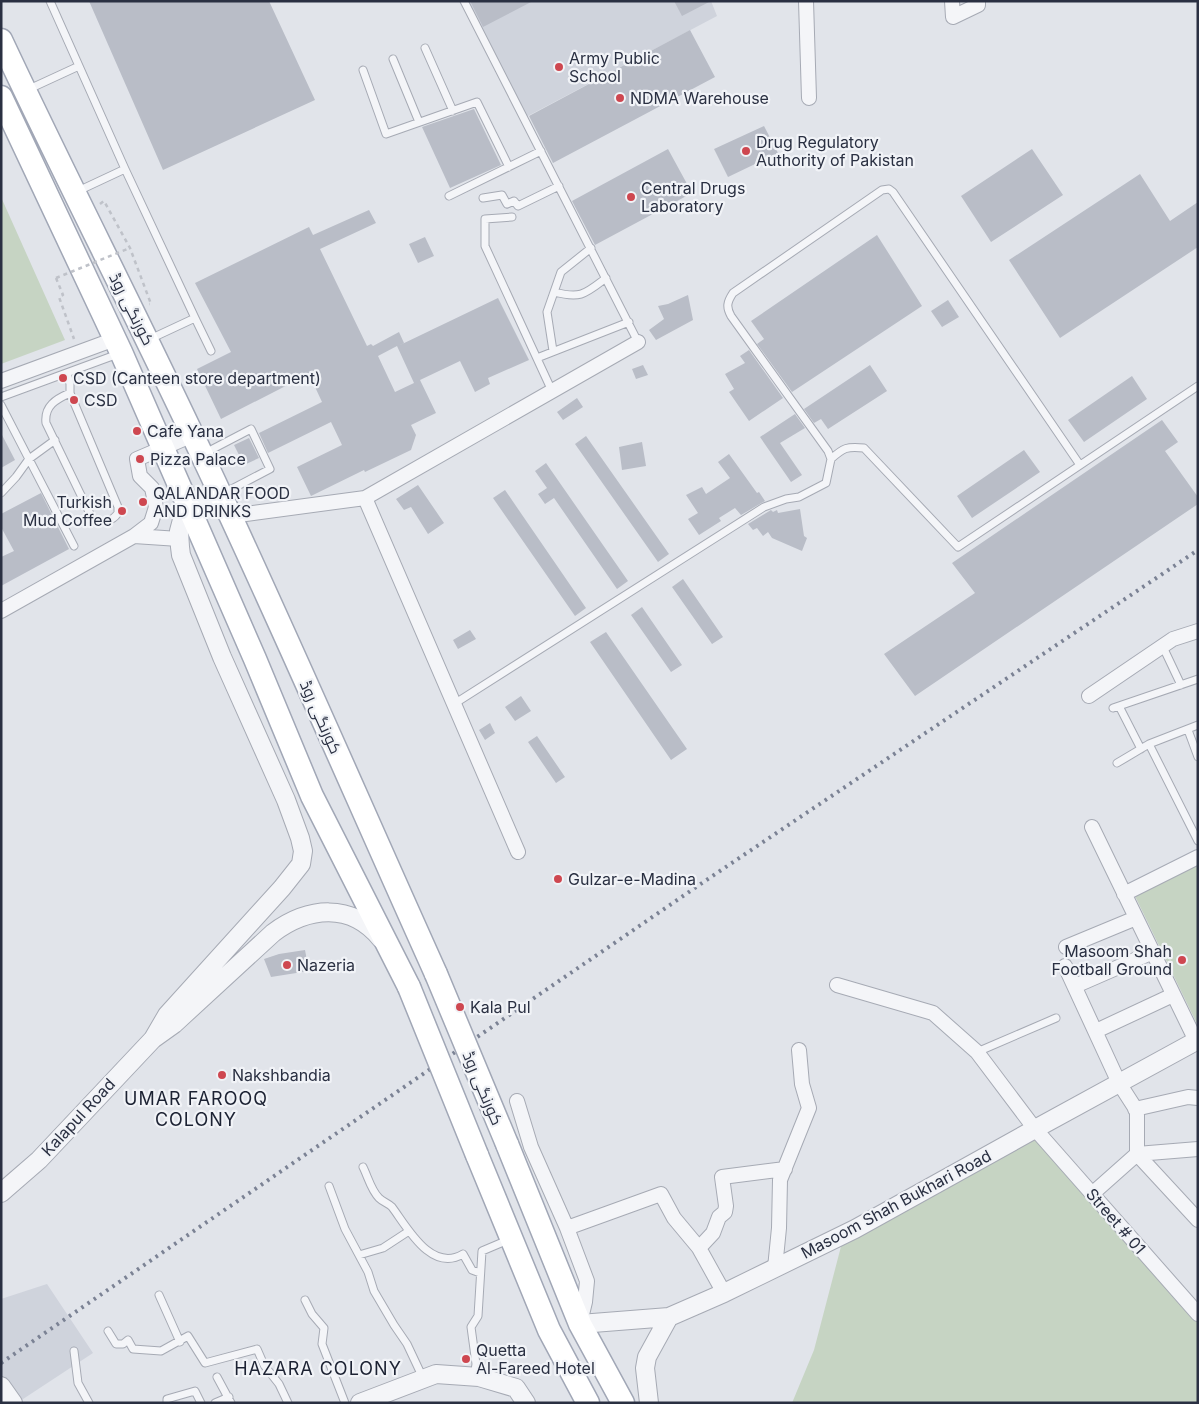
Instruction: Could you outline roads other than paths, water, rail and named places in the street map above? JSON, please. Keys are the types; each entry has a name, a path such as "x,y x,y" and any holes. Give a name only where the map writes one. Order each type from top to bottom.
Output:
{"main road":[{"name":"کورنگی روڈ","path":"1,40 73,194 148,340 221,494 436,974 580,1324 623,1403"},
{"name":"کورنگی روڈ","path":"1,97 118,346 255,659 312,796 408,987 549,1330 588,1403"}],"street":[{"path":"806,1 809,98"},
{"path":"952,1 952,17 978,5 978,1"},
{"path":"231,516 365,498 638,342"},
{"path":"1,381 118,346"},
{"path":"1,611 134,536 151,523 156,507 152,488 140,476 137,459 163,448 197,444"},
{"path":"153,1039 167,1015 295,873 300,864 303,851 286,800 222,657 181,555 180,524 184,516 190,510 221,494"},
{"path":"365,498 518,852"},
{"path":"134,536 179,539"},
{"path":"1089,696 1173,639 1198,631"},
{"path":"1092,827 1197,1041"},
{"path":"1124,894 1198,857"},
{"path":"153,1039 174,1024 272,933 292,920 313,913 330,912 348,915 374,930 392,953"},
{"path":"1066,948 1136,918"},
{"path":"1075,986 1153,952"},
{"path":"1065,966 1119,1083 1137,1111 1137,1154 1198,1220"},
{"name":"Street # 01","path":"837,985 933,1013 977,1052 1035,1129 1198,1314"},
{"path":"1096,1031 1174,995"},
{"name":"Kalapul Road","path":"1,1193 39,1160 153,1039"},
{"name":"Masoom Shah Bukhari Road","path":"580,1324 669,1317 724,1293 855,1230 1197,1041"},
{"path":"775,1268 779,1228 780,1180 809,1108 802,1084 799,1050"},
{"path":"1135,1109 1188,1098 1198,1098"},
{"path":"517,1101 531,1147 567,1228 587,1281 580,1324"},
{"path":"1092,1194 1137,1154 1198,1149"},
{"path":"699,1248 713,1233 719,1217 725,1212 726,1206 722,1177 785,1169"},
{"path":"567,1228 661,1194 674,1218 699,1248 724,1293"},
{"path":"649,1403 645,1368 647,1357 669,1317"},
{"path":"360,1403 436,1374 474,1377 516,1388 526,1403"},
{"path":"1,1386 13,1403"}],"lane":[{"path":"50,1 125,169 211,351"},
{"path":"464,1 638,342"},
{"path":"425,48 453,111"},
{"path":"393,59 419,122"},
{"path":"25,91 79,66"},
{"path":"363,70 386,134 477,102 509,167"},
{"path":"449,196 541,151"},
{"path":"73,194 125,169"},
{"path":"483,198 502,195 507,204 514,201 518,206 559,186"},
{"path":"454,704 764,507 786,499 799,498 826,483 831,459 828,451 731,316 727,304 733,293 882,190 889,189 893,192 1080,465"},
{"path":"512,217 485,219 485,246 552,391"},
{"path":"553,352 547,312 561,272 591,248"},
{"path":"554,292 570,296 585,294 606,278"},
{"path":"148,340 195,318"},
{"path":"537,358 628,322"},
{"path":"1,397 66,373 118,346"},
{"path":"66,373 70,384 70,393 118,506 118,513 115,517 102,522 92,518 46,423 47,410 57,399 70,393"},
{"path":"831,459 842,449 852,446 867,450 958,547 1198,386"},
{"path":"1,405 74,546"},
{"path":"197,444 251,429 270,469 221,494"},
{"path":"1,493 16,478 29,459 55,440"},
{"path":"1163,647 1181,685"},
{"path":"1141,749 1116,707 1198,679"},
{"path":"1117,763 1149,744 1198,725"},
{"path":"1188,730 1198,758"},
{"path":"1149,744 1198,841"},
{"path":"977,1052 1056,1018"},
{"path":"363,1167 374,1192 382,1200 390,1204 420,1246 436,1256 446,1258 458,1257 463,1254 472,1270 480,1273"},
{"path":"329,1186 345,1230 368,1272 374,1291 407,1344 423,1379"},
{"path":"359,1256 383,1248 409,1231"},
{"path":"474,1377 476,1364 471,1327 478,1316 482,1251 511,1238"},
{"path":"159,1295 180,1342"},
{"path":"305,1300 312,1314 324,1328 322,1344 345,1403"},
{"path":"108,1331 116,1344 123,1344 128,1340 133,1349 161,1351 188,1336 205,1363 257,1349 264,1365 279,1384 288,1403"},
{"path":"74,1351 78,1383 89,1403"},
{"path":"215,1403 230,1400 217,1377"},
{"path":"167,1403 167,1399 195,1391 201,1403"}],"railway":[{"path":"1,1363 705,881 1198,550"}],"place":[{"name":"Army Public School","path":"559,67"},
{"name":"NDMA Warehouse","path":"620,98"},
{"name":"Drug Regulatory Authority of Pakistan","path":"746,151"},
{"name":"Central Drugs Laboratory","path":"631,197"},
{"name":"CSD (Canteen store department)","path":"63,378"},
{"name":"CSD","path":"74,400"},
{"name":"Cafe Yana","path":"137,431"},
{"name":"Pizza Palace","path":"140,459"},
{"name":"QALANDAR FOOD AND DRINKS","path":"143,502"},
{"name":"Turkish Mud Coffee","path":"122,511"},
{"name":"Gulzar-e-Madina","path":"558,879"},
{"name":"Masoom Shah Football Ground","path":"1182,960"},
{"name":"Nazeria","path":"287,965"},
{"name":"Kala Pul","path":"460,1007"},
{"name":"Nakshbandia","path":"222,1075"},
{"name":"Quetta Al-Fareed Hotel","path":"466,1359"}],"district":[{"name":"UMAR FAROOQ COLONY","path":"196,1109"},
{"name":"HAZARA COLONY","path":"318,1369"}]}
